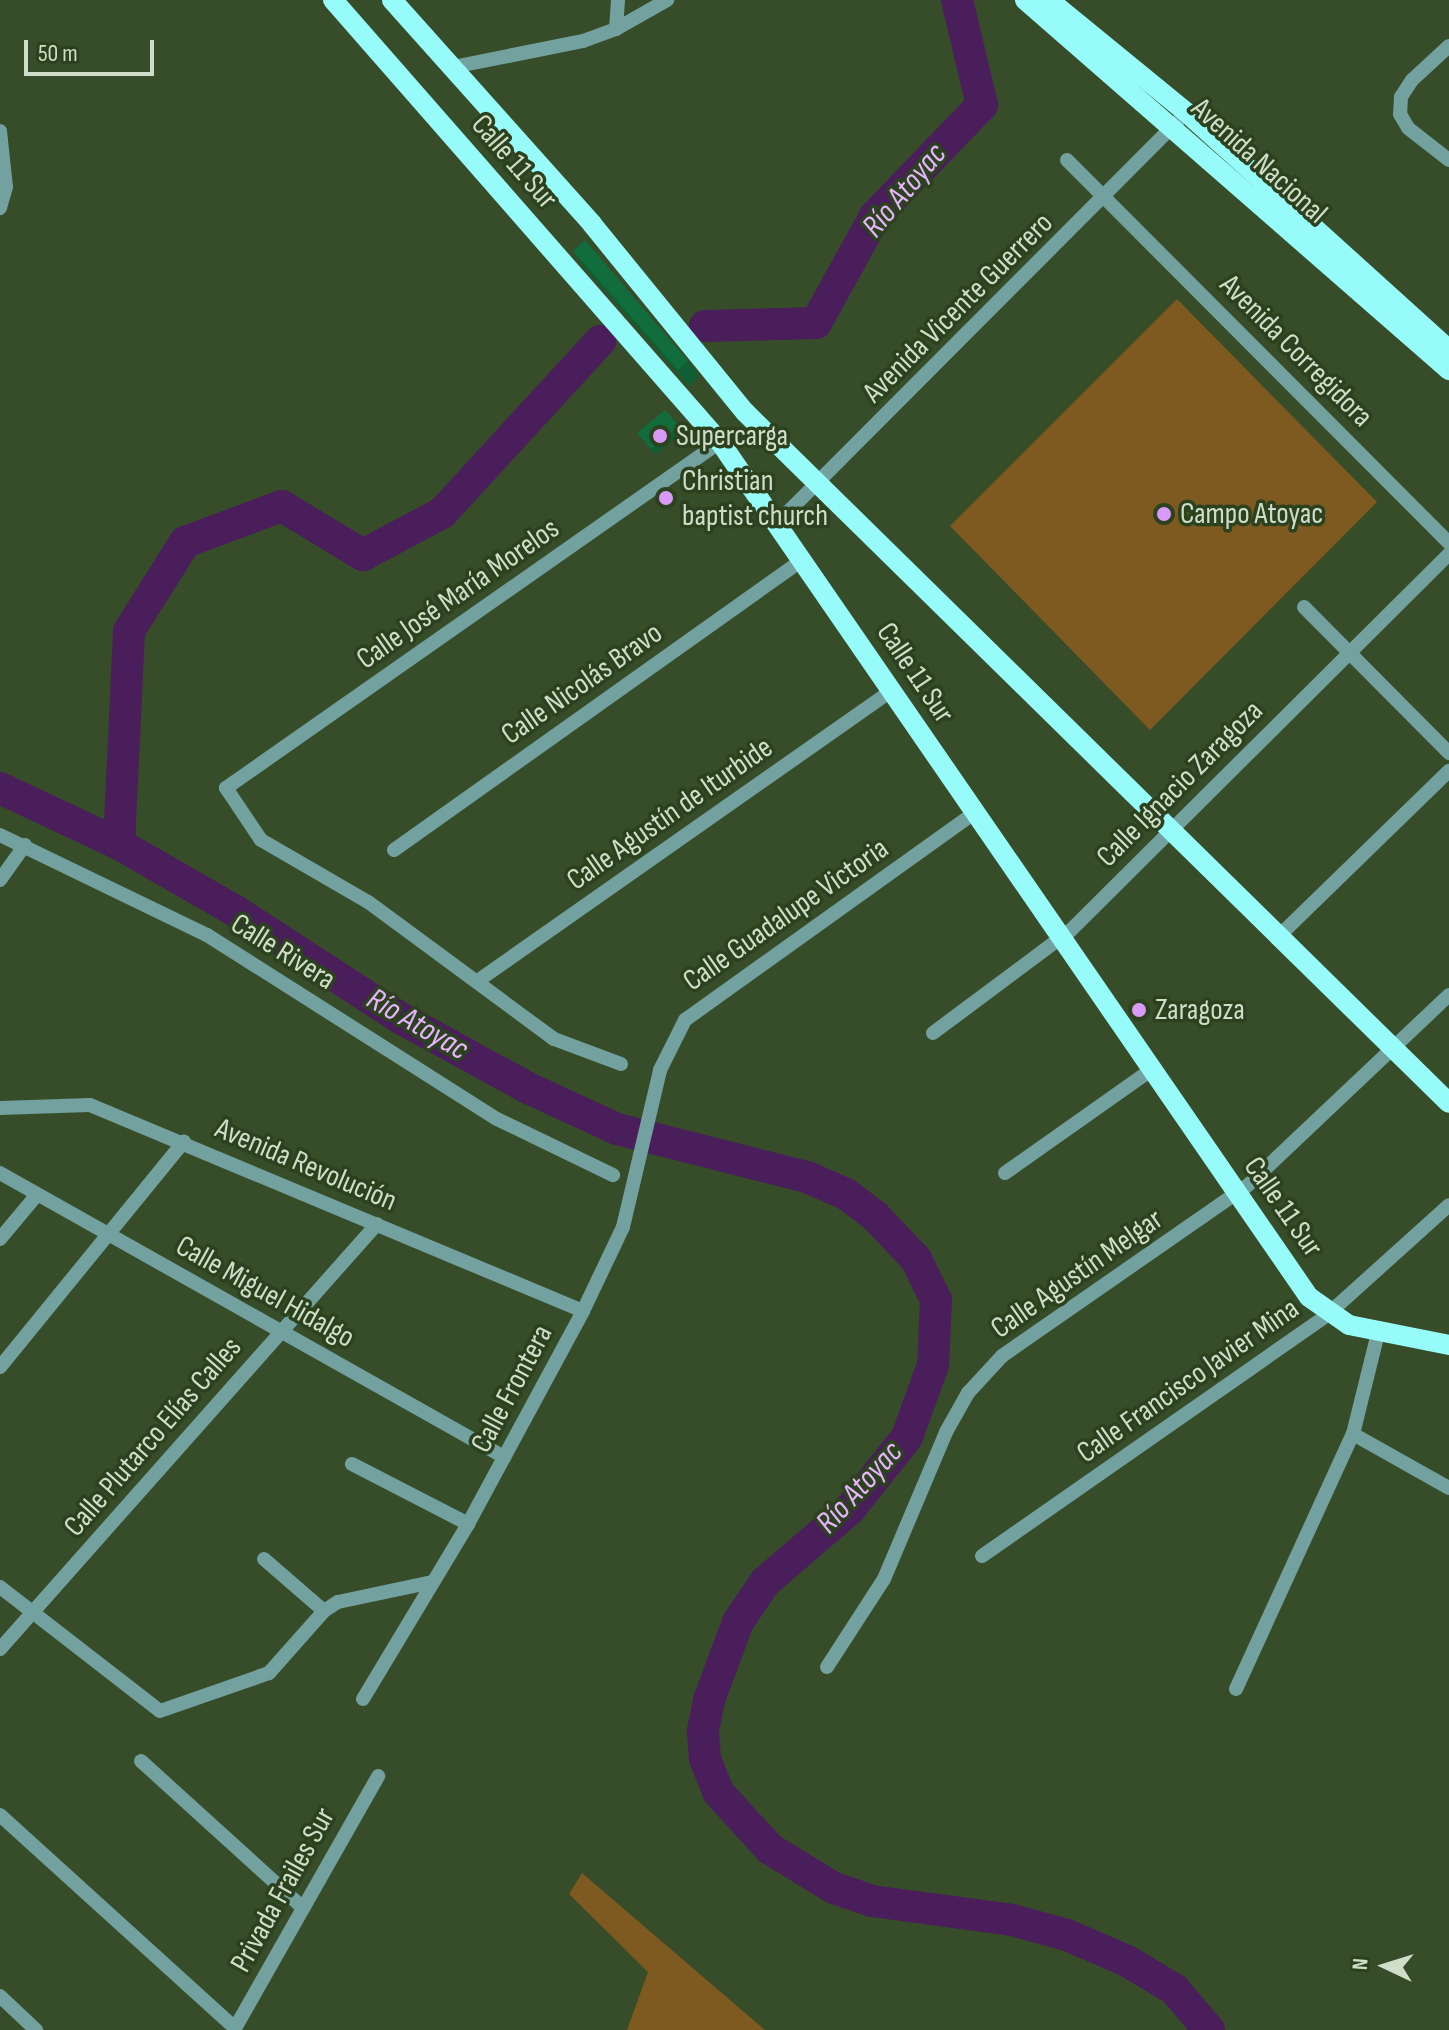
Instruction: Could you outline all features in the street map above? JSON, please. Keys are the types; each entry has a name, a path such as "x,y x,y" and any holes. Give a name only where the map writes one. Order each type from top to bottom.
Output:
{"main road":[{"name":"Calle 11 Sur","path":"333,0 720,442 1309,1297 1378,1333 1449,1345"},
{"name":"Calle 11 Sur","path":"392,0 592,224 745,412 1167,832 1449,1103"},
{"name":"Avenida Nacional","path":"1025,0 1180,119 1449,350"},
{"name":"Avenida Nacional","path":"1049,0 1449,370"}],"street":[{"path":"616,29 618,0"},
{"path":"453,67 616,29 667,0"},
{"path":"1449,46 1412,80 1401,97 1400,114 1408,128 1449,160"},
{"name":"Avenida Vicente Guerrero","path":"776,524 817,487 1180,119"},
{"path":"0,131 6,187 0,208"},
{"name":"Avenida Corregidora","path":"1067,160 1106,195 1449,543"},
{"name":"Calle José María Morelos","path":"479,980 368,902 261,840 226,788 720,442"},
{"name":"Calle Ignacio Zaragoza","path":"933,1033 1062,938 1449,554"},
{"name":"Calle Nicolás Bravo","path":"394,850 801,561"},
{"path":"1304,607 1348,656 1449,753"},
{"name":"Calle Agustín de Iturbide","path":"479,980 891,691"},
{"path":"1277,938 1449,771"},
{"name":"Calle Guadalupe Victoria","path":"656,1082 672,1041 701,1004 974,813"},
{"name":"Calle Rivera","path":"0,835 207,935 497,1119 613,1175"},
{"path":"0,880 25,845"},
{"path":"479,980 554,1039 621,1064"},
{"name":"Calle Agustín Melgar","path":"827,1667 884,1579 968,1393 1002,1356 1237,1193 1395,1051 1449,995"},
{"path":"1005,1173 1151,1070"},
{"name":"Calle Frontera","path":"363,1699 468,1524 583,1311 623,1227 656,1082"},
{"name":"Avenida Revolución","path":"0,1108 90,1105 184,1141 583,1311"},
{"path":"0,1367 106,1232 184,1141"},
{"name":"Calle Miguel Hidalgo","path":"0,1173 504,1457"},
{"path":"0,1239 36,1196"},
{"name":"Calle Francisco Javier Mina","path":"982,1556 1334,1310 1449,1205"},
{"name":"Calle Plutarco Elías Calles","path":"0,1649 377,1224"},
{"path":"1236,1689 1353,1434 1378,1333"},
{"path":"1353,1434 1449,1488"},
{"path":"352,1464 468,1524"},
{"path":"264,1559 324,1611"},
{"path":"0,1587 160,1711 269,1673 324,1611 361,1595 432,1582"},
{"path":"141,1761 303,1908"},
{"name":"Privada Frailes Sur","path":"234,2029 378,1776"},
{"path":"0,1815 234,2029"},
{"path":"0,1996 36,2030"}],"shaded area":[{"name":"Campo Atoyac","path":"1177,299 1377,502 1150,730 950,526"},
{"path":"582,1873 765,2030 627,2030 648,1972 569,1894"}],"building":[{"path":"585,240 688,361 678,370 573,251"},
{"name":"Supercarga","path":"665,410 679,426 651,449 637,433"}],"waterway":[{"name":"Río Atoyac","path":"705,326 816,323 875,216 982,105 957,0"},
{"name":"Río Atoyac","path":"119,844 129,631 185,542 282,506 363,555 442,513 600,341"},
{"name":"Río Atoyac","path":"0,788 119,844 234,910 402,1019 528,1088 617,1129 807,1177 846,1194 875,1216 916,1259 936,1300 933,1365 907,1437 850,1509 765,1582 738,1622 709,1700 703,1732 705,1759 718,1792 770,1849 834,1888 872,1901 1012,1920 1067,1935 1127,1961 1174,1989 1209,2030"}],"place":[{"name":"Supercarga","path":"660,436"},
{"name":"Christian baptist church","path":"666,498"},
{"name":"Campo Atoyac","path":"1164,514"},
{"name":"Zaragoza","path":"1139,1010"}]}
